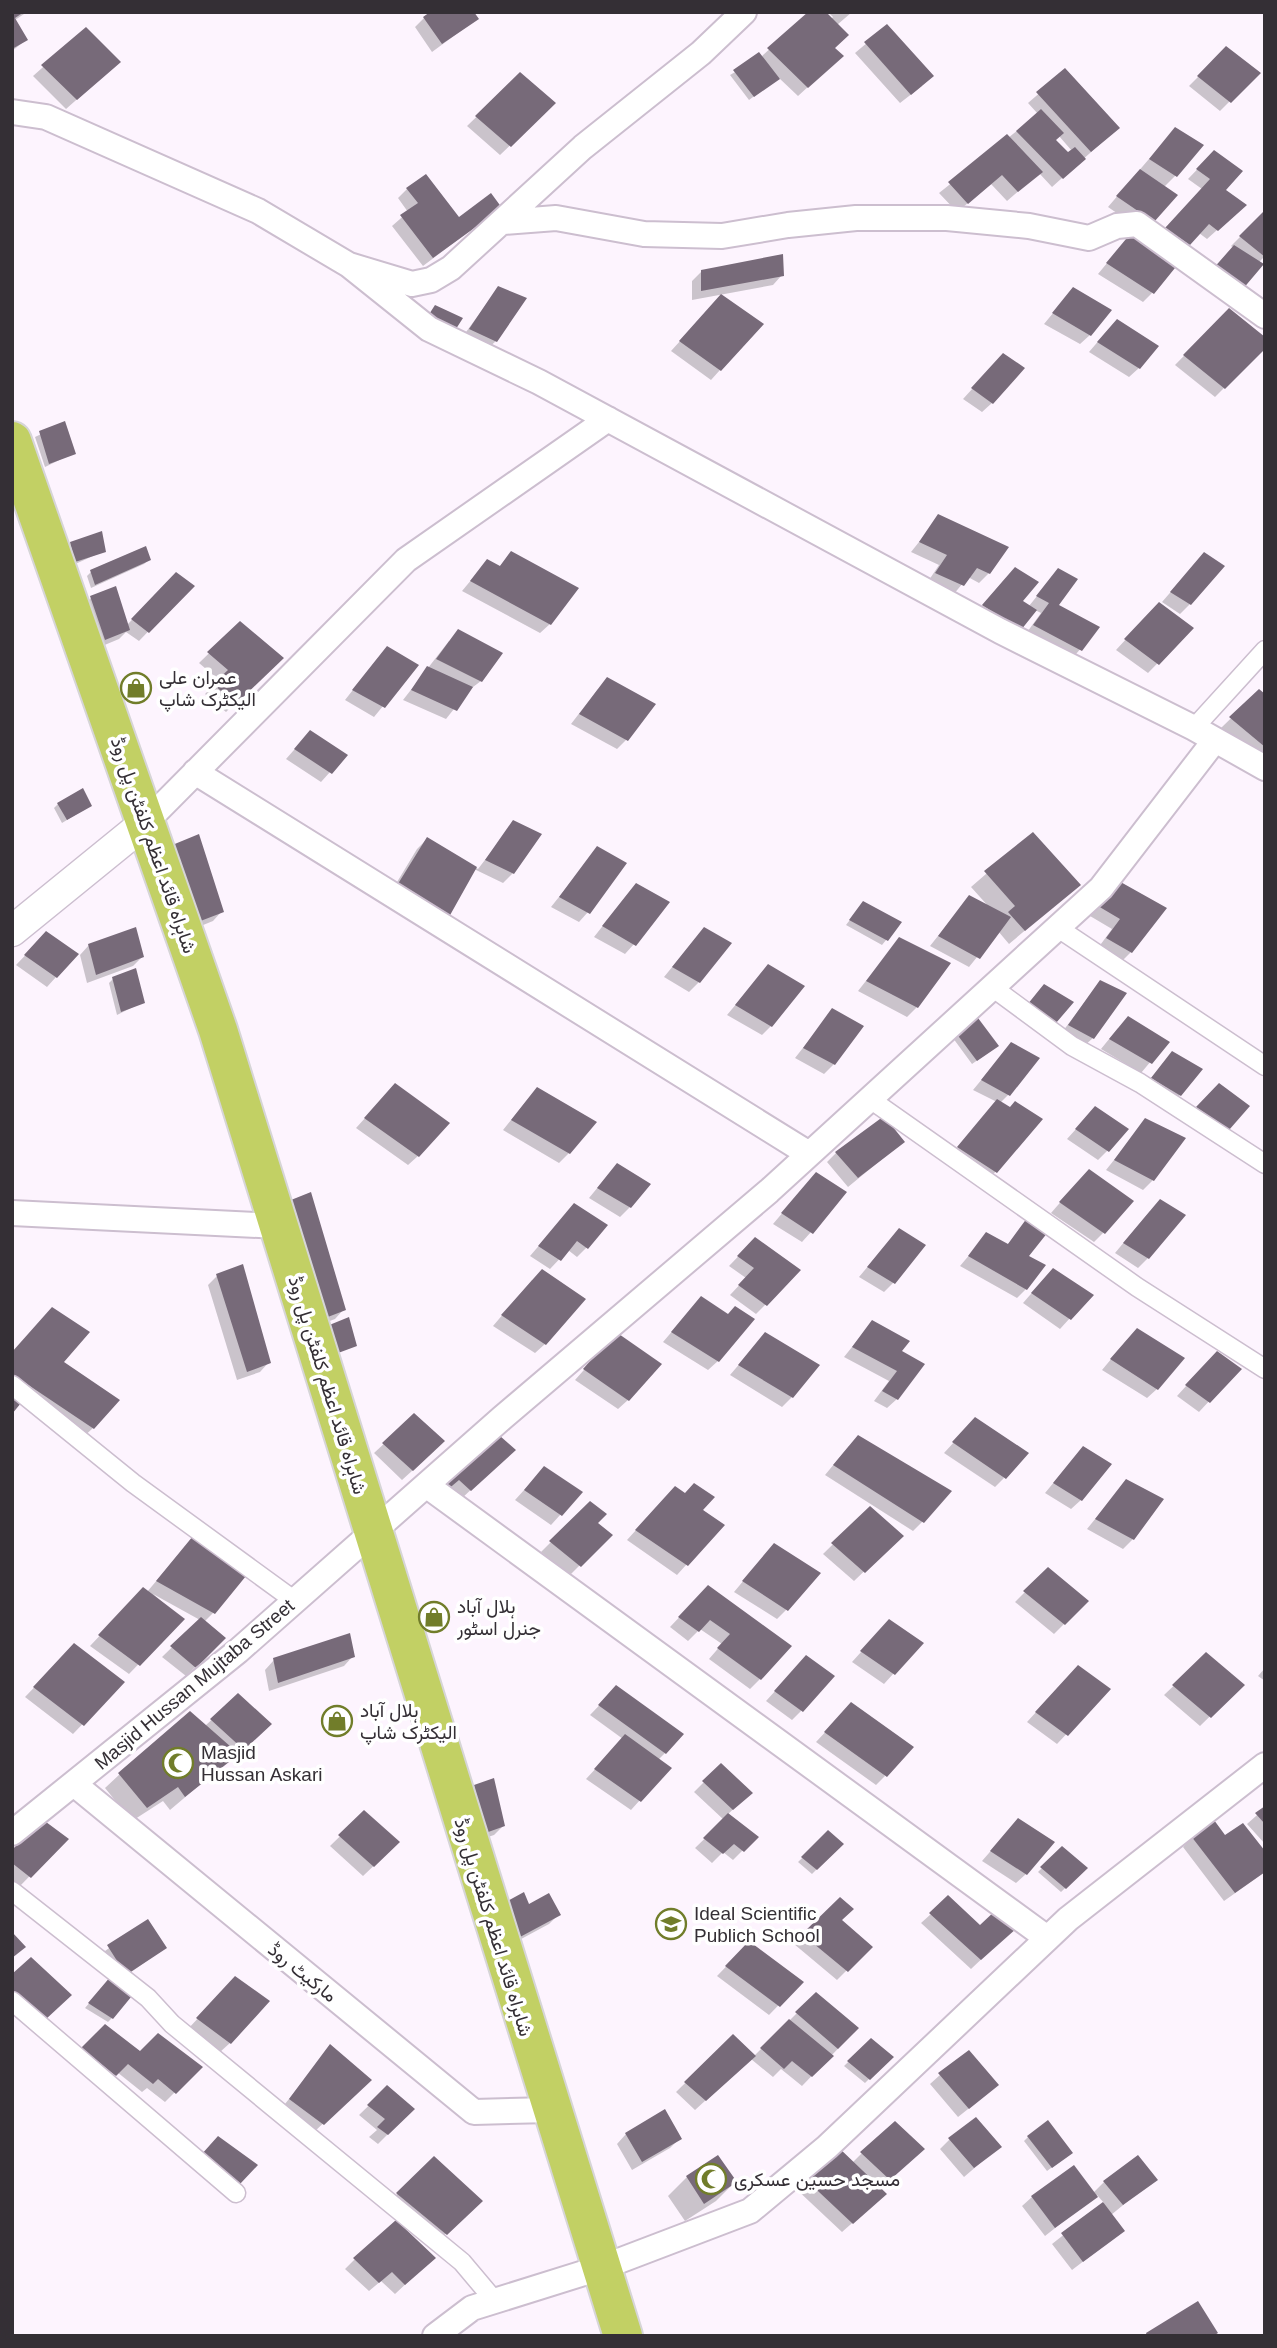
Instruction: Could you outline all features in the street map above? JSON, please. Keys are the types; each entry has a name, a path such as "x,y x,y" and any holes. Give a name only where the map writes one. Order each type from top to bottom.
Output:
{"highway":[{"name":"شاہراہ قائد اعظم کلفٹن پل روڈ","path":"12,441 218,1030 623,2336"}],"street":[{"path":"349,265 412,284 431,279 451,268 583,147 701,52 744,12"},
{"path":"12,112 46,117 258,211 349,265 429,328 608,419 1000,631 1205,734 1265,768"},
{"path":"504,222 556,218 644,234 722,236 856,218 947,218 1030,226 1089,237 1118,226 1137,224 1265,316"},
{"path":"12,931 146,822 406,560 608,419"},
{"path":"1205,734 1265,650"},
{"name":"Masjid Hussan Mujtaba Street","path":"12,1833 295,1601 809,1154 1058,928 1101,888 1205,734"},
{"path":"195,772 809,1154"},
{"path":"1058,928 1265,1066"},
{"path":"992,987 1072,1046 1140,1083 1265,1164"},
{"path":"870,1099 1137,1287 1265,1369"},
{"path":"12,1213 278,1226"},
{"path":"12,1385 133,1483 295,1601"},
{"path":"426,1485 1047,1938"},
{"path":"435,2336 472,2308 603,2267 750,2211 827,2147 1047,1938 1265,1765"},
{"name":"مارکیٹ روڈ","path":"74,1784 474,2112 551,2109"},
{"path":"12,1891 148,1998 172,2024 462,2262 494,2300"},
{"path":"12,2001 236,2193"}],"building":[{"path":"12,12 24,12 15,18 28,40 12,49"},
{"path":"430,12 474,12 479,19 442,44 423,17"},
{"path":"808,12 826,12 849,35 835,48 844,56 808,88 767,48"},
{"path":"887,24 934,76 911,95 864,42"},
{"path":"86,27 121,62 77,100 41,65"},
{"path":"1226,46 1261,73 1231,103 1197,76"},
{"path":"759,52 780,79 754,97 733,70"},
{"path":"1065,68 1120,128 1091,152 1036,92"},
{"path":"520,72 556,103 511,147 475,116"},
{"path":"1041,109 1064,133 1056,140 1068,152 1075,147 1086,159 1063,179 1016,131"},
{"path":"1175,127 1204,145 1177,177 1149,159"},
{"path":"1007,134 1043,172 1018,192 1002,175 968,204 948,182"},
{"path":"1214,150 1243,171 1226,190 1247,205 1218,231 1209,224 1190,245 1165,228 1210,179 1196,169"},
{"path":"1140,169 1178,195 1154,222 1116,196"},
{"path":"426,174 459,217 491,193 502,208 433,258 400,215 418,203 406,188"},
{"path":"1265,210 1265,257 1239,236"},
{"path":"1131,233 1179,263 1154,294 1106,263"},
{"path":"1234,245 1264,264 1242,290 1212,270"},
{"path":"783,254 784,276 701,291 701,270"},
{"path":"498,286 527,298 497,342 469,329"},
{"path":"1073,287 1112,310 1091,336 1052,313"},
{"path":"721,294 764,324 721,371 679,341"},
{"path":"435,305 463,318 454,332 426,319"},
{"path":"1229,308 1265,337 1265,349 1225,389 1183,355"},
{"path":"1117,319 1159,346 1140,369 1097,342"},
{"path":"1003,353 1025,368 993,404 971,388"},
{"path":"65,421 76,454 49,464 39,431"},
{"path":"938,514 1009,547 990,574 977,568 964,586 935,573 947,555 919,542"},
{"path":"102,531 106,552 75,562 70,542"},
{"path":"146,546 151,560 95,585 90,570"},
{"path":"511,551 579,588 551,625 470,581 487,559 500,566"},
{"path":"1204,552 1225,566 1191,605 1170,592"},
{"path":"1015,567 1039,582 1023,601 1037,610 1021,630 982,605"},
{"path":"1058,568 1078,579 1059,605 1100,627 1082,651 1033,625 1049,603 1036,596"},
{"path":"176,572 195,586 149,633 131,619"},
{"path":"116,586 130,630 105,640 90,596"},
{"path":"1159,602 1194,628 1159,665 1124,639"},
{"path":"240,621 284,658 236,704 213,684 228,670 207,652"},
{"path":"458,629 503,653 482,682 436,659"},
{"path":"387,646 419,665 385,708 352,690"},
{"path":"427,666 473,687 457,711 411,690"},
{"path":"607,677 656,704 628,741 579,714"},
{"path":"1259,689 1265,694 1265,747 1229,717"},
{"path":"310,730 348,755 332,774 294,749"},
{"path":"83,788 92,806 67,820 57,803"},
{"path":"513,820 542,834 514,874 485,860"},
{"path":"1033,832 1081,885 1025,931 1008,912 1015,906 984,871"},
{"path":"199,834 224,912 190,925 165,848"},
{"path":"427,837 477,867 449,917 396,887"},
{"path":"597,846 627,863 590,914 559,897"},
{"path":"1117,880 1167,908 1132,953 1106,938 1120,919 1098,906"},
{"path":"636,883 670,902 636,946 602,926"},
{"path":"969,895 1011,917 980,959 938,936"},
{"path":"863,901 902,922 888,941 849,920"},
{"path":"136,927 144,957 96,975 88,944"},
{"path":"704,927 732,943 700,983 672,967"},
{"path":"46,931 79,954 57,978 24,955"},
{"path":"899,937 951,963 918,1008 866,981"},
{"path":"768,964 805,986 772,1027 735,1005"},
{"path":"136,968 145,1003 121,1012 112,977"},
{"path":"1100,980 1127,993 1094,1039 1068,1025"},
{"path":"1044,984 1074,1002 1056,1023 1027,1005"},
{"path":"832,1008 864,1026 835,1065 803,1048"},
{"path":"975,1014 999,1046 977,1061 953,1029"},
{"path":"1128,1016 1170,1042 1152,1064 1109,1039"},
{"path":"1011,1042 1040,1058 1010,1096 981,1080"},
{"path":"1172,1051 1203,1069 1181,1096 1151,1078"},
{"path":"395,1083 450,1123 419,1157 364,1118"},
{"path":"1219,1083 1250,1106 1229,1130 1196,1107"},
{"path":"537,1087 597,1122 570,1154 511,1120"},
{"path":"997,1099 1010,1107 1015,1101 1043,1119 997,1173 957,1147"},
{"path":"1095,1106 1129,1129 1109,1152 1075,1129"},
{"path":"884,1116 905,1142 858,1178 835,1152"},
{"path":"1145,1118 1186,1138 1154,1181 1114,1160"},
{"path":"617,1163 651,1184 631,1208 597,1188"},
{"path":"1089,1169 1134,1201 1105,1234 1059,1202"},
{"path":"816,1172 847,1192 813,1234 781,1213"},
{"path":"311,1192 346,1310 320,1320 286,1202"},
{"path":"1160,1199 1186,1215 1149,1259 1123,1243"},
{"path":"574,1203 608,1225 588,1249 577,1241 561,1261 538,1246"},
{"path":"1030,1214 1052,1227 1029,1256 1046,1265 1027,1290 968,1256 986,1232 1008,1244"},
{"path":"899,1228 926,1245 895,1284 867,1267"},
{"path":"755,1237 801,1270 767,1306 738,1285 754,1268 737,1256"},
{"path":"243,1264 271,1363 247,1372 216,1274"},
{"path":"1053,1268 1094,1295 1071,1320 1031,1293"},
{"path":"542,1269 586,1299 546,1345 501,1315"},
{"path":"701,1296 728,1314 735,1306 755,1319 719,1362 671,1332"},
{"path":"52,1307 90,1332 64,1362 120,1400 94,1429 12,1374 12,1352"},
{"path":"349,1317 357,1346 330,1356 322,1328"},
{"path":"872,1320 910,1341 902,1351 925,1364 898,1400 882,1391 897,1371 852,1347"},
{"path":"1137,1328 1185,1358 1158,1390 1110,1359"},
{"path":"616,1332 662,1364 629,1401 583,1369"},
{"path":"765,1332 820,1365 793,1398 738,1365"},
{"path":"1217,1351 1242,1369 1210,1403 1185,1385"},
{"path":"12,1396 21,1403 12,1414"},
{"path":"414,1413 445,1441 413,1471 382,1443"},
{"path":"975,1417 1029,1453 1006,1479 952,1442"},
{"path":"492,1429 516,1450 471,1491 459,1480 446,1491 435,1481"},
{"path":"858,1435 952,1491 924,1523 833,1465"},
{"path":"1083,1446 1112,1464 1082,1501 1053,1483"},
{"path":"544,1466 583,1492 562,1516 524,1490"},
{"path":"1126,1479 1164,1499 1134,1540 1095,1519"},
{"path":"694,1483 715,1497 703,1510 725,1525 688,1566 635,1530 675,1486 685,1493"},
{"path":"590,1501 607,1514 598,1523 613,1535 581,1567 549,1541"},
{"path":"870,1506 904,1536 865,1573 831,1543"},
{"path":"193,1536 246,1576 215,1614 156,1581"},
{"path":"774,1543 821,1573 788,1611 742,1581"},
{"path":"1048,1567 1089,1601 1065,1625 1023,1591"},
{"path":"708,1585 792,1646 761,1680 717,1648 730,1634 710,1620 699,1632 678,1617"},
{"path":"143,1587 185,1619 140,1666 98,1635"},
{"path":"201,1617 226,1638 196,1668 170,1646"},
{"path":"889,1619 924,1643 895,1675 860,1651"},
{"path":"350,1633 355,1657 278,1683 273,1658"},
{"path":"74,1643 125,1682 84,1726 33,1687"},
{"path":"1206,1652 1245,1685 1211,1718 1172,1685"},
{"path":"806,1655 835,1676 803,1712 774,1691"},
{"path":"1078,1665 1111,1689 1068,1736 1035,1712"},
{"path":"616,1685 684,1734 666,1754 598,1705"},
{"path":"238,1693 272,1724 244,1750 210,1719"},
{"path":"851,1702 914,1747 887,1777 824,1732"},
{"name":"Masjid Hussan Askari","path":"190,1711 239,1754 185,1797 178,1787 147,1808 118,1773"},
{"path":"625,1734 672,1768 641,1802 594,1769"},
{"path":"721,1763 753,1793 733,1810 702,1781"},
{"path":"494,1778 505,1826 477,1836 467,1797 476,1794 474,1785"},
{"path":"1265,1806 1265,1824 1255,1813"},
{"path":"364,1810 400,1842 374,1867 338,1835"},
{"path":"728,1813 759,1837 744,1852 734,1844 723,1854 703,1838"},
{"path":"1018,1818 1055,1842 1027,1875 990,1851"},
{"path":"42,1819 69,1839 31,1878 12,1863 12,1850"},
{"path":"1214,1820 1225,1835 1243,1823 1265,1851 1265,1872 1235,1893 1191,1836"},
{"path":"828,1830 844,1844 817,1870 801,1857"},
{"path":"1062,1846 1088,1868 1066,1889 1040,1867"},
{"path":"524,1892 529,1904 549,1893 561,1915 520,1937 502,1904"},
{"path":"948,1895 980,1925 997,1909 1017,1928 981,1960 929,1913"},
{"path":"840,1897 854,1909 842,1920 873,1947 848,1972 802,1934"},
{"path":"148,1919 167,1948 126,1975 107,1945"},
{"path":"12,1932 26,1947 12,1958"},
{"path":"749,1941 804,1982 780,2007 725,1966"},
{"path":"31,1957 72,1995 45,2020 12,1990 12,1974"},
{"path":"111,1976 136,1991 113,2019 88,2003"},
{"path":"235,1976 270,2001 231,2044 196,2018"},
{"path":"816,1992 859,2028 838,2049 795,2012"},
{"path":"789,2019 834,2056 812,2077 792,2061 784,2069 760,2048"},
{"path":"105,2024 140,2051 158,2033 203,2067 176,2094 158,2079 153,2084 128,2064 116,2076 81,2048"},
{"path":"733,2034 756,2056 706,2101 684,2082"},
{"path":"871,2038 894,2057 870,2080 847,2061"},
{"path":"330,2044 372,2080 324,2125 289,2099"},
{"path":"969,2050 999,2085 969,2109 938,2073"},
{"path":"387,2085 415,2109 388,2135 377,2127 385,2119 367,2105"},
{"path":"665,2109 682,2139 642,2162 625,2133"},
{"path":"976,2117 1002,2147 974,2168 948,2138"},
{"path":"1048,2120 1073,2153 1052,2168 1027,2136"},
{"path":"895,2121 925,2149 890,2180 860,2152"},
{"path":"218,2136 258,2165 240,2184 201,2155"},
{"path":"837,2146 887,2194 853,2224 802,2176"},
{"name":"مسجد حسین عسکری","path":"718,2155 737,2182 704,2204 686,2176"},
{"path":"1138,2155 1158,2180 1123,2205 1103,2181"},
{"path":"434,2156 483,2201 447,2235 396,2193"},
{"path":"1074,2165 1098,2197 1055,2228 1031,2196"},
{"path":"1103,2202 1125,2231 1083,2262 1061,2233"},
{"path":"396,2220 436,2258 405,2285 392,2272 379,2283 353,2258"},
{"path":"1198,2301 1218,2333 1213,2336 1147,2336 1146,2333"}],"place":[{"name":"عمران علی الیکٹرک شاپ","path":"136,688"},
{"name":"ہلال آباد جنرل اسٹور","path":"434,1617"},
{"name":"ہلال آباد الیکٹرک شاپ","path":"337,1721"},
{"name":"Masjid Hussan Askari","path":"178,1763"},
{"name":"Ideal Scientific Publich School","path":"671,1924"},
{"name":"مسجد حسین عسکری","path":"711,2179"}]}
